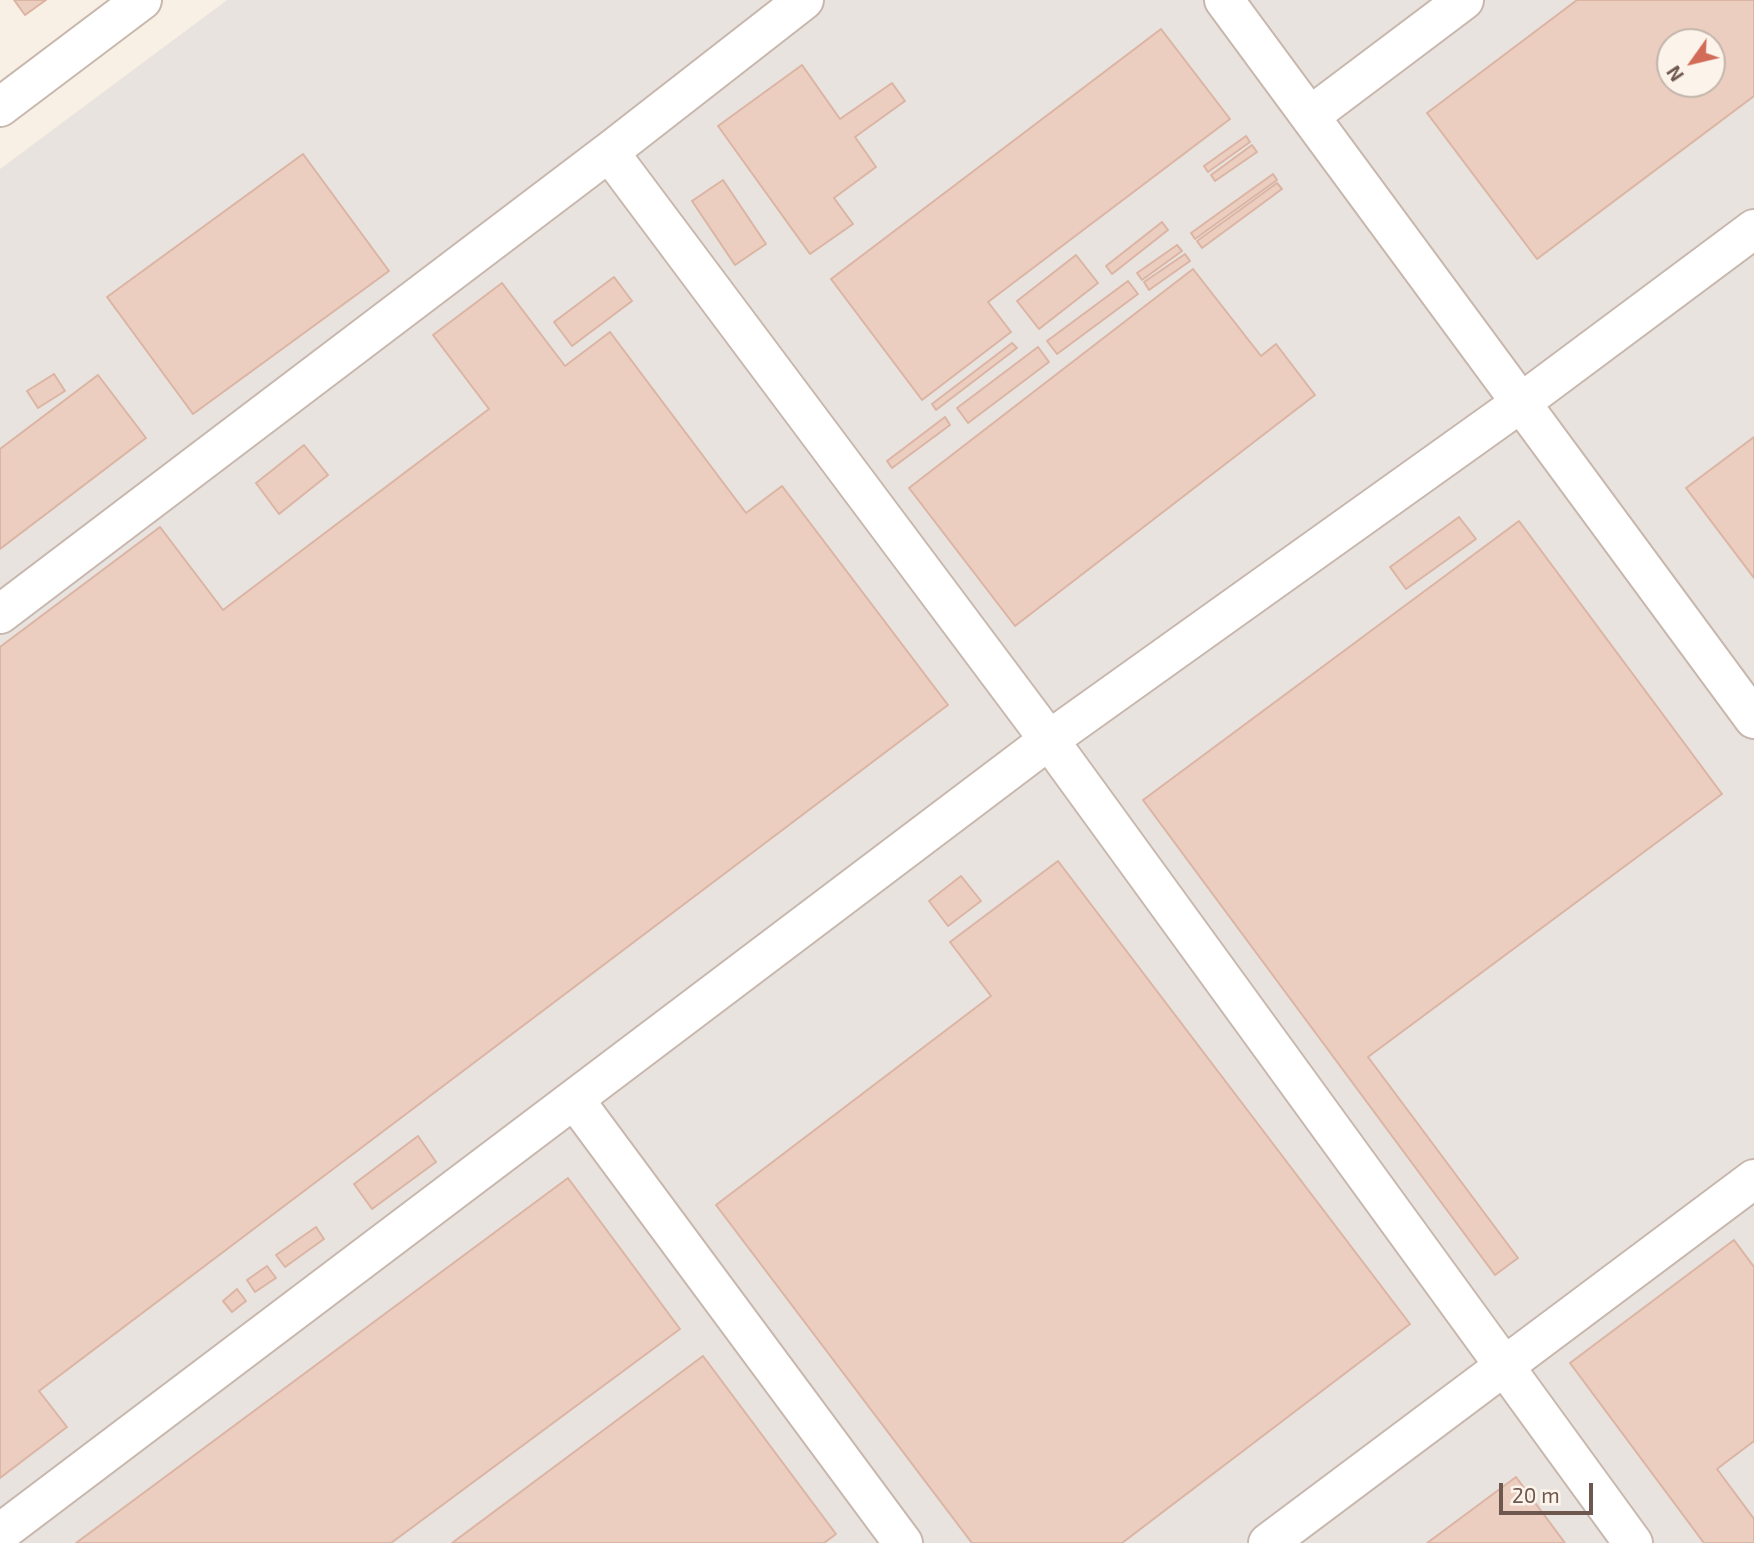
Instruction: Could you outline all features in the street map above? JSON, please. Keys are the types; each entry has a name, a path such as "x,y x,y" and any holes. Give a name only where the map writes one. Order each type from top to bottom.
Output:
{"street":[{"path":"0,107 142,0"},
{"path":"0,614 610,152 804,0"},
{"path":"1224,0 1754,719"},
{"path":"1310,116 1464,0"},
{"path":"610,152 1049,740 1633,1543"},
{"path":"0,1533 1049,740 1522,402 1754,229"},
{"path":"574,1099 903,1543"},
{"path":"1268,1543 1506,1365 1751,1188"}],"shaded area":[{"path":"227,0 1754,0 1754,1543 0,1543 0,169"}],"building":[{"path":"14,0 46,0 25,15"},
{"path":"1577,0 1754,0 1754,96 1537,259 1427,113"},
{"path":"1161,29 1230,119 988,302 1011,332 922,400 831,279"},
{"path":"802,65 840,119 892,83 905,101 855,137 876,167 834,198 853,224 810,254 718,126"},
{"path":"1246,136 1250,142 1208,172 1204,166"},
{"path":"1252,145 1257,152 1215,181 1211,175"},
{"path":"303,154 389,271 193,414 107,297"},
{"path":"1273,174 1277,180 1195,239 1191,233"},
{"path":"723,180 766,244 735,265 692,201"},
{"path":"1277,183 1282,189 1202,248 1197,241"},
{"path":"1162,222 1168,230 1112,274 1106,266"},
{"path":"1177,245 1182,251 1142,280 1137,273"},
{"path":"1185,254 1190,261 1149,290 1144,282"},
{"path":"1076,255 1098,283 1039,329 1017,301"},
{"path":"1193,269 1261,356 1276,344 1315,395 1015,626 909,488"},
{"path":"614,277 632,301 572,346 554,322"},
{"path":"1128,281 1138,294 1057,354 1047,341"},
{"path":"502,283 565,366 610,332 746,513 782,486 948,705 39,1391 67,1427 0,1478 0,647 160,527 223,610 489,409 433,335"},
{"path":"1012,343 1017,348 936,410 932,404"},
{"path":"1038,347 1049,362 968,423 957,408"},
{"path":"54,374 65,391 38,408 27,391"},
{"path":"98,375 146,438 0,549 0,449"},
{"path":"945,417 950,425 892,468 887,461"},
{"path":"1754,437 1754,578 1686,488"},
{"path":"304,445 328,475 279,514 256,483"},
{"path":"1459,517 1476,539 1406,589 1390,567"},
{"path":"1519,521 1722,794 1368,1057 1518,1258 1495,1275 1143,800"},
{"path":"1058,861 1410,1324 1122,1543 972,1543 716,1205 991,996 950,942"},
{"path":"961,876 981,901 948,926 929,901"},
{"path":"418,1136 436,1162 372,1209 354,1184"},
{"path":"568,1178 680,1329 391,1543 76,1543"},
{"path":"316,1227 324,1239 285,1267 276,1255"},
{"path":"1734,1240 1754,1267 1754,1441 1717,1469 1754,1519 1754,1543 1704,1543 1570,1363"},
{"path":"267,1266 276,1278 255,1292 247,1280"},
{"path":"237,1289 246,1301 232,1312 223,1301"},
{"path":"703,1356 836,1534 824,1543 452,1543"},
{"path":"1516,1477 1565,1543 1427,1543"}]}
